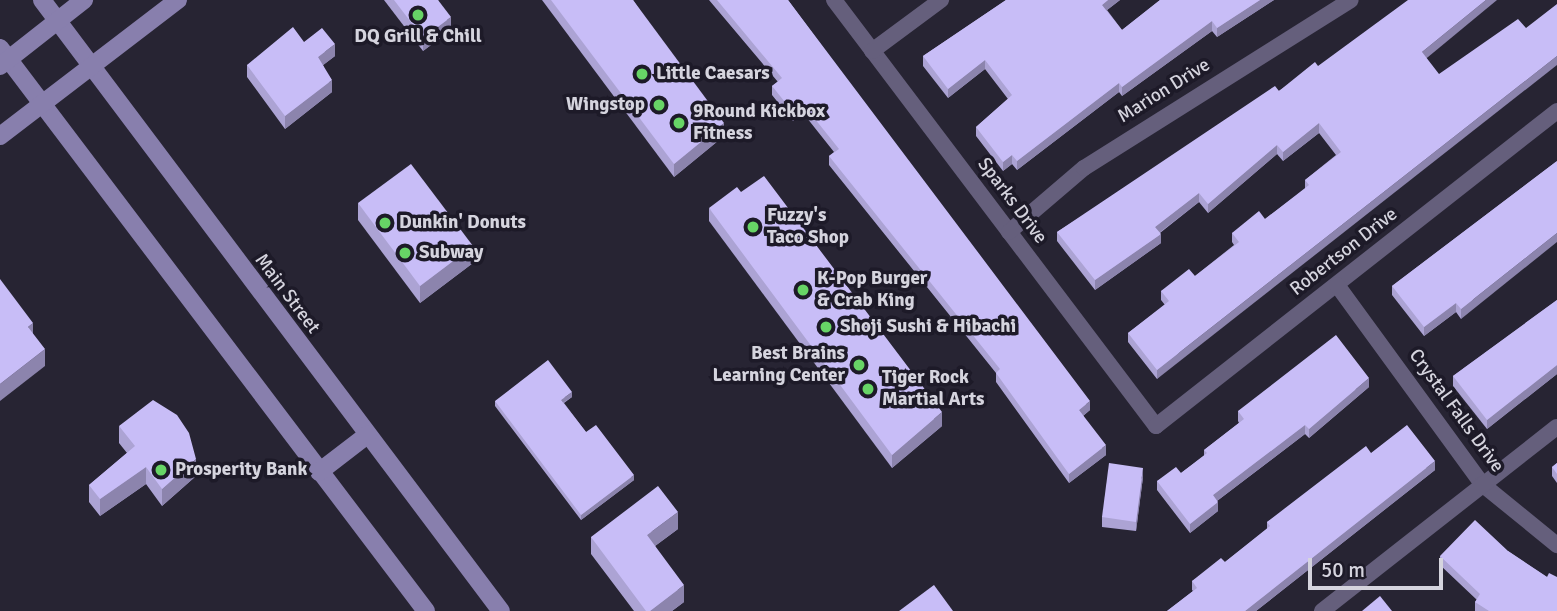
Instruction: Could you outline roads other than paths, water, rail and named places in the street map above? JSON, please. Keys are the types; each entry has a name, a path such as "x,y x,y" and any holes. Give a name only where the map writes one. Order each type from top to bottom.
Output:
{"main road":[{"name":"Main Street","path":"42,0 501,611"},
{"path":"84,0 3,57 42,104 318,472 426,611"},
{"path":"0,136 94,67 178,0"},
{"path":"318,472 368,435"}],"street":[{"name":"Sparks Drive","path":"834,0 1156,426"},
{"path":"872,51 942,0"},
{"name":"Marion Drive","path":"1009,232 1084,168 1352,0"},
{"name":"Robertson Drive","path":"1156,426 1557,111"},
{"name":"Crystal Falls Drive","path":"1337,285 1482,484 1557,545"},
{"path":"1322,611 1557,426"}],"place":[{"name":"DQ Grill & Chill","path":"418,15"},
{"name":"Little Caesars","path":"642,74"},
{"name":"Wingstop","path":"659,105"},
{"name":"9Round Kickbox Fitness","path":"679,123"},
{"name":"Dunkin' Donuts","path":"385,223"},
{"name":"Fuzzy's Taco Shop","path":"753,227"},
{"name":"Subway","path":"405,253"},
{"name":"K-Pop Burger & Crab King","path":"803,290"},
{"name":"Shoji Sushi & Hibachi","path":"826,327"},
{"name":"Best Brains Learning Center","path":"859,365"},
{"name":"Tiger Rock Martial Arts","path":"868,389"},
{"name":"Prosperity Bank","path":"161,470"}]}
